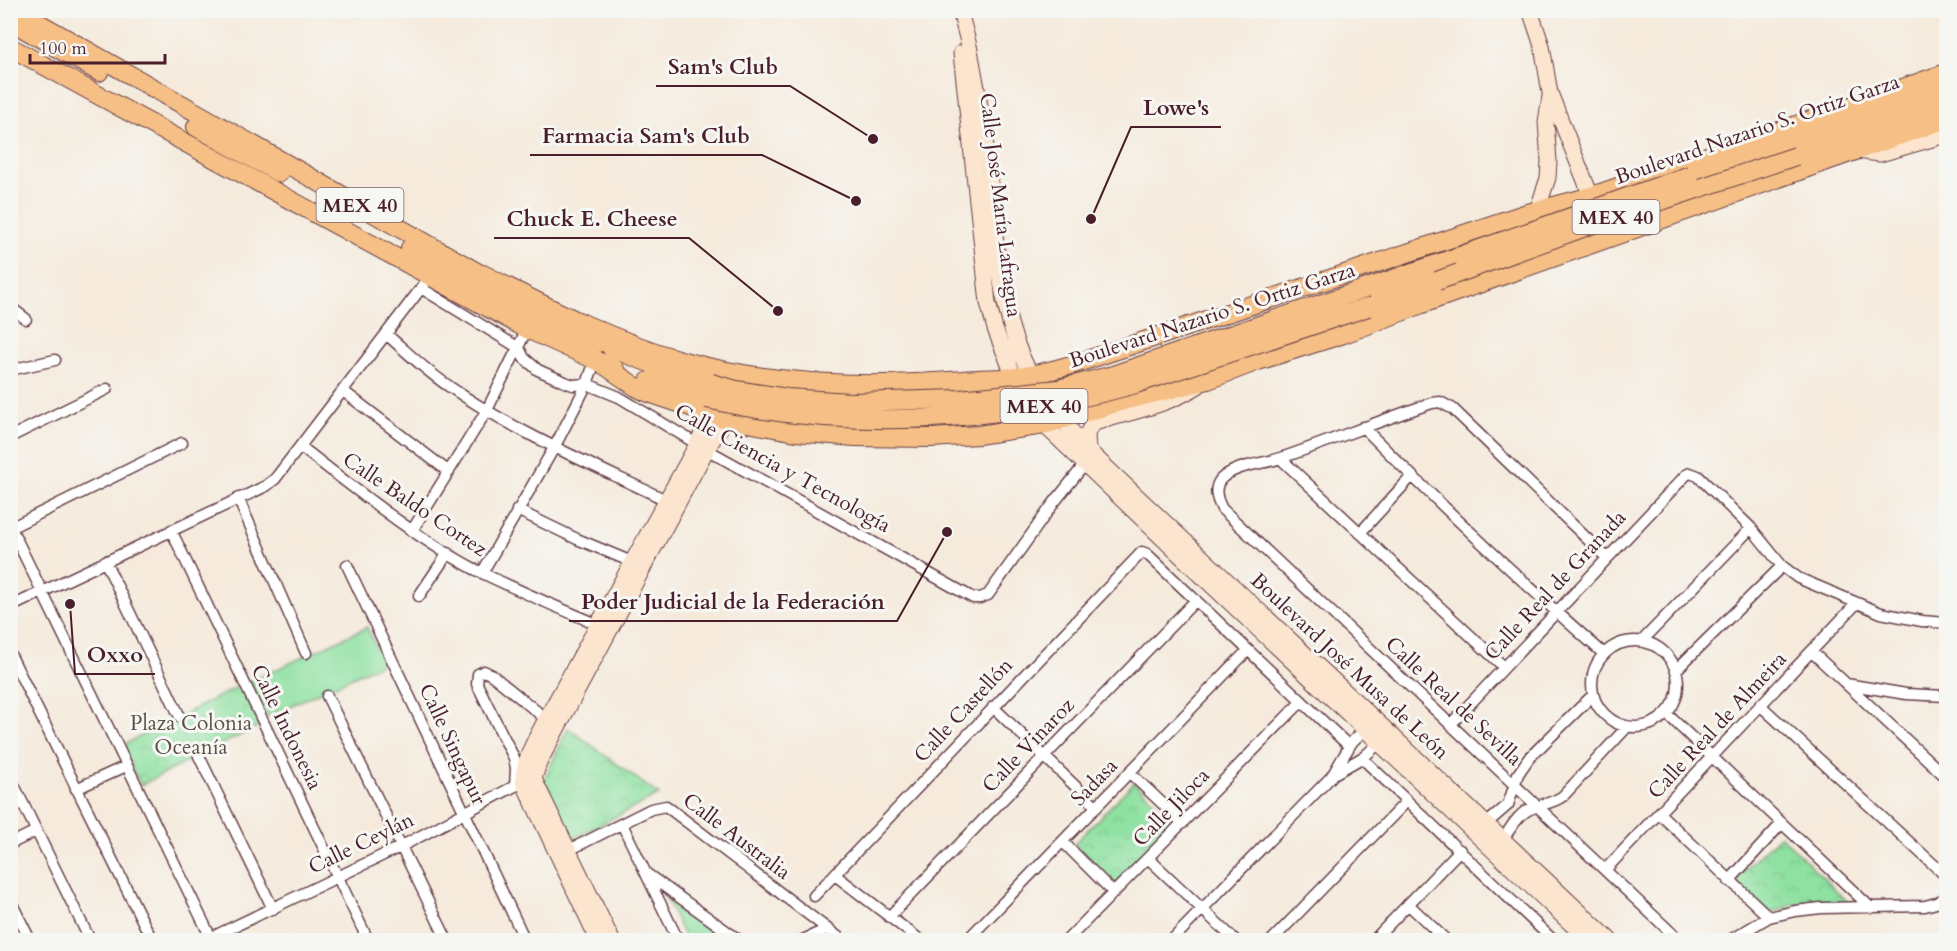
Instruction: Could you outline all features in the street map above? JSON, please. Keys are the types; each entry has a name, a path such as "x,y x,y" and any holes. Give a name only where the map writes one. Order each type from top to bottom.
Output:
{"highway":[{"name":"Boulevard Nazario S. Ortiz Garza","path":"16,10 483,274 599,357"},
{"path":"10,21 459,276 560,330 646,392 714,404 796,432 855,437 931,438 978,435 1044,425 1103,406 1208,380 1258,361 1344,334 1422,304 1857,151 1946,132"},
{"name":"Boulevard Nazario S. Ortiz Garza","path":"10,47 426,282 528,329 599,357 662,368 714,404 770,412 850,418 966,415 1042,406 1136,384 1373,305 1597,223 1876,128 1946,87"},
{"name":"Boulevard Nazario S. Ortiz Garza","path":"714,404 736,390 787,398 850,402 959,399 1058,389 1113,375 1946,87"},
{"path":"483,274 540,304 615,337 684,361 715,369 780,379 844,385 903,385 1022,376 1075,364 1536,211 1592,196 1946,87"},
{"path":"1752,187 1849,145 1876,128"},
{"path":"1332,279 1404,276"},
{"path":"1373,305 1422,304"},
{"path":"1075,364 1072,373 1075,389 1086,402 1103,406"},
{"path":"978,435 989,423 996,401 993,386 988,378"}],"main road":[{"name":"Calle José María Lafragua","path":"960,10 970,51 986,142 995,240 1009,321 1022,376"},
{"path":"1530,10 1542,46 1550,93 1592,196 1606,239"},
{"name":"Calle José María Lafragua","path":"965,36 961,50 988,303 995,328 1022,376"},
{"path":"1536,211 1548,178 1546,122 1550,93"},
{"path":"985,276 992,261 995,240"},
{"name":"Boulevard José Musa de León","path":"1022,376 1063,420 1087,457 1379,743 1566,909 1610,940"},
{"name":"Boulevard José Musa de León","path":"1022,376 1044,425 1087,457 1487,823 1566,909 1588,940"},
{"path":"1087,457 1087,434 1092,424 1160,405 1208,380"},
{"path":"598,940 524,782 526,758 552,723 702,446 714,404"},
{"path":"604,627 633,561 666,500 702,446"},
{"path":"1365,729 1380,732 1415,756"},
{"path":"524,782 569,850 612,940"}],"street":[{"path":"10,607 266,486 275,479 426,282"},
{"name":"Calle Ciencia y Tecnología","path":"426,282 519,348 524,358 538,370 573,385 587,384 619,397 973,598 988,595 1087,457"},
{"path":"10,307 26,320"},
{"path":"413,529 488,410 528,329"},
{"path":"386,334 449,386 488,410 555,446 666,500"},
{"path":"482,573 555,446 599,357"},
{"path":"10,370 55,360"},
{"path":"10,437 107,389"},
{"path":"343,391 449,472"},
{"path":"1504,668 1280,458 1363,427 1440,402 1453,409 1607,558"},
{"path":"1363,427 1557,613 1604,654"},
{"path":"182,443 11,527 209,940"},
{"name":"Calle Baldo Cortez","path":"301,447 358,492 448,553 482,573 604,627"},
{"name":"Calle Real de Sevilla","path":"1280,458 1230,472 1218,483 1216,492 1222,509 1678,940"},
{"name":"Calle Real de Granada","path":"1451,724 1686,475 1690,473 1698,476 1751,528"},
{"path":"1360,533 1412,476"},
{"path":"238,498 306,653"},
{"path":"517,510 577,539 633,561"},
{"path":"1642,641 1751,528 1782,566 1810,585 1856,604 1898,617 1947,623"},
{"name":"Calle Indonesia","path":"171,530 368,940"},
{"name":"Calle Castellón","path":"814,896 1142,552 1147,554 1196,600"},
{"path":"419,596 448,553"},
{"path":"105,561 180,717"},
{"name":"Calle Singapur","path":"346,565 525,940"},
{"path":"1676,670 1782,566"},
{"path":"1196,600 1349,746"},
{"name":"Calle Vinaroz","path":"889,917 1196,600"},
{"name":"Calle Real de Almeira","path":"1605,870 1856,604"},
{"path":"1628,641 1642,641 1657,646 1669,657 1676,670 1679,686 1675,701 1667,714 1642,728 1627,728 1612,721 1599,710 1593,694 1592,680 1595,666 1615,645 1628,641"},
{"name":"Sadasa","path":"967,940 1248,650"},
{"path":"1812,652 1947,777"},
{"path":"10,654 152,940"},
{"path":"524,782 477,684 478,674 480,672 492,675 552,723"},
{"path":"1846,684 1906,694 1947,696"},
{"path":"1487,823 1508,805 1514,784 1529,758 1593,694"},
{"path":"327,696 447,940"},
{"name":"Calle Jiloca","path":"1068,940 1302,701"},
{"path":"1760,705 1947,876"},
{"path":"993,707 1097,807"},
{"path":"1667,714 1871,908"},
{"path":"1503,839 1523,814 1563,796 1627,728"},
{"path":"1332,776 1349,746 1365,729"},
{"path":"1172,940 1332,776 1362,758 1379,743"},
{"path":"199,756 273,909"},
{"path":"1362,758 1553,940"},
{"path":"76,789 126,766"},
{"path":"1130,773 1183,823"},
{"path":"10,777 90,940"},
{"name":"Calle Ceylán","path":"209,940 400,847 524,782"},
{"path":"1272,940 1407,801"},
{"name":"Calle Australia","path":"569,850 658,807 666,807 842,940"},
{"path":"1660,814 1769,917"},
{"path":"1729,880 1782,823"},
{"path":"622,824 678,940"},
{"path":"10,844 36,831"},
{"path":"1063,842 1114,893"},
{"path":"1374,940 1460,850"},
{"path":"1148,858 1235,940"},
{"path":"647,874 740,940"},
{"path":"835,875 920,940"},
{"path":"1730,940 1769,917 1795,911 1821,908 1925,906 1947,897"},
{"path":"10,900 30,940"},
{"path":"1408,904 1446,940"},
{"path":"803,940 827,929"}],"green space":[{"path":"367,627 383,663 266,717 249,682"},
{"name":"Plaza Colonia Oceanía","path":"241,685 261,725 141,785 121,746"},
{"path":"568,728 659,795 568,841 541,787"},
{"path":"1134,782 1176,823 1116,885 1074,844"},
{"path":"1780,835 1850,904 1793,904 1770,914 1734,880"},
{"path":"666,899 723,940 686,940"}],"place":[{"name":"Sam's Club","path":"873,139"},
{"name":"Farmacia Sam's Club","path":"856,201"},
{"name":"Lowe's","path":"1091,219"},
{"name":"Chuck E. Cheese","path":"778,311"},
{"name":"Poder Judicial de la Federación","path":"947,532"},
{"name":"Oxxo","path":"70,604"}]}
